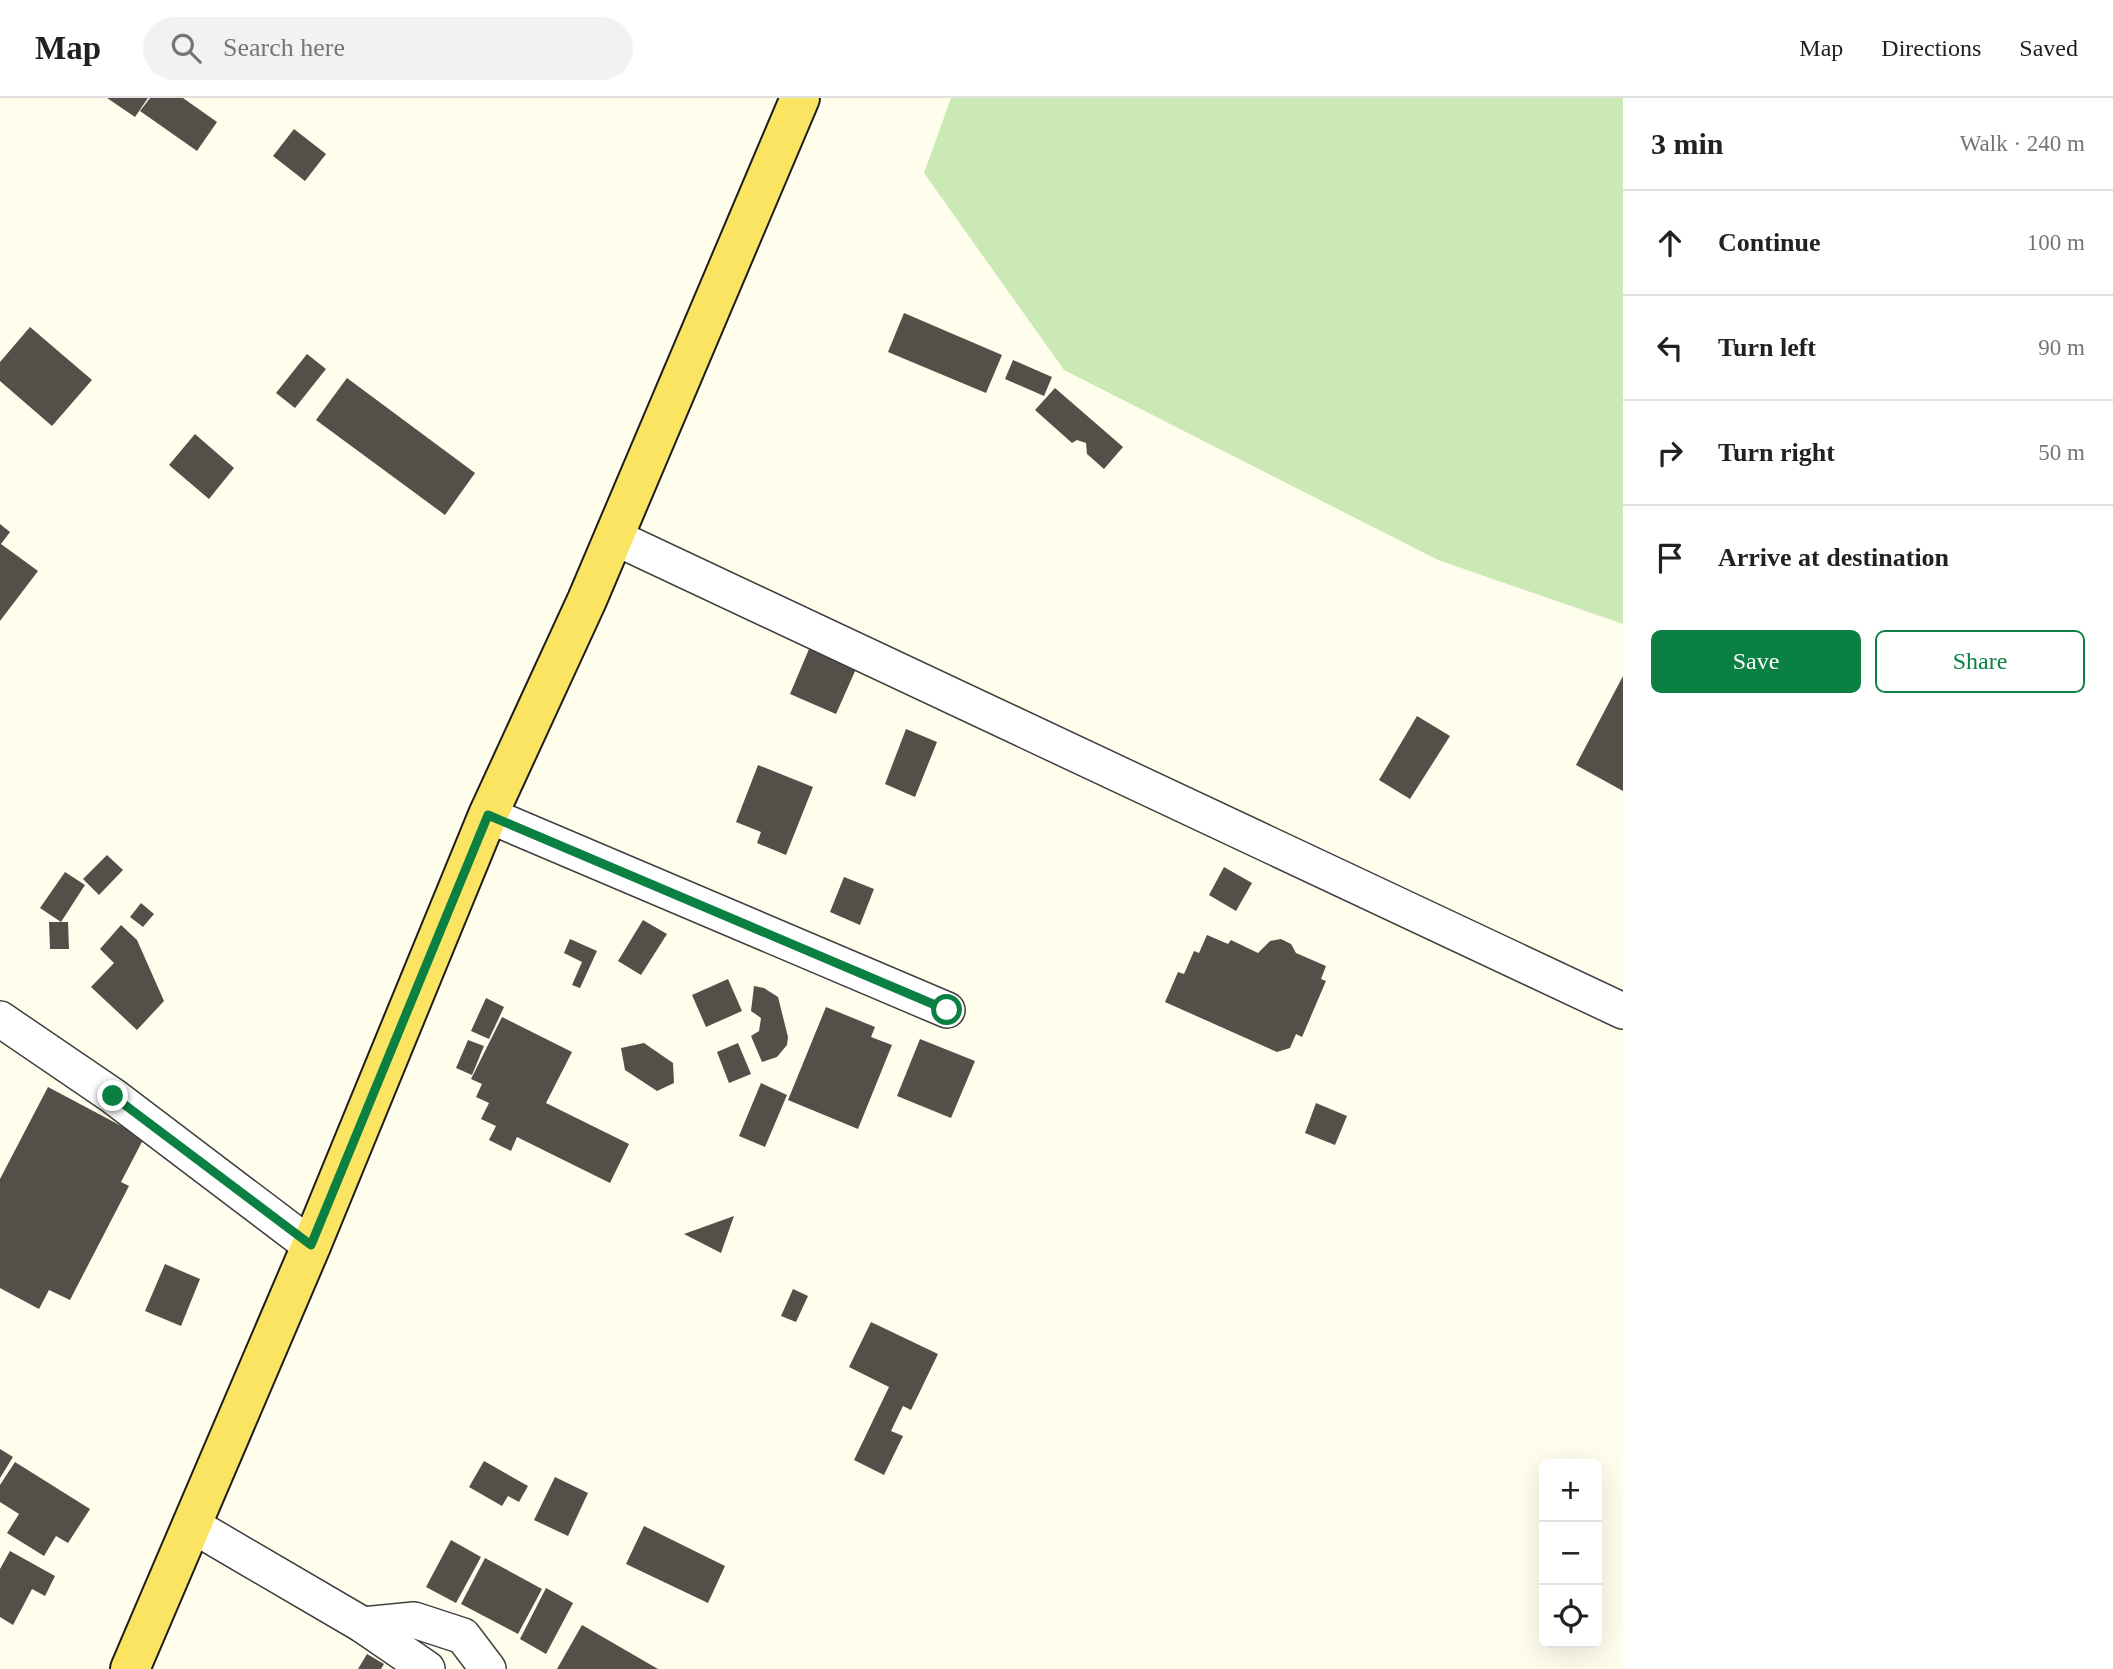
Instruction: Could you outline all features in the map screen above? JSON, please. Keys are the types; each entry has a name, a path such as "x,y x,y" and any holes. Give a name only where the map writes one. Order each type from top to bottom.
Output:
{"main road":[{"path":"131,1669 311,1245 488,815 614,537 800,98"}],"street":[{"path":"614,537 1623,1011"},
{"path":"488,815 947,1010"},
{"path":"0,1019 113,1096 311,1245"},
{"path":"192,1525 363,1625 428,1669"},
{"path":"363,1625 414,1620 463,1636 488,1669"}],"green space":[{"path":"951,98 1623,98 1623,624 1438,560 1064,370 924,173"}],"building":[{"path":"107,98 148,98 135,117"},
{"path":"150,98 183,98 217,122 197,151 140,111"},
{"path":"294,129 326,154 305,181 273,156"},
{"path":"904,313 1002,355 986,393 888,352"},
{"path":"30,327 92,380 52,426 0,381 0,362"},
{"path":"307,354 326,369 295,408 276,393"},
{"path":"1013,360 1052,377 1044,396 1005,379"},
{"path":"347,378 475,473 445,515 316,420"},
{"path":"1055,388 1123,447 1104,469 1087,454 1086,443 1077,440 1072,443 1035,410"},
{"path":"195,434 234,468 209,499 169,465"},
{"path":"0,524 10,532 1,544 38,571 0,621"},
{"path":"809,649 856,669 836,714 790,694"},
{"path":"1623,676 1623,791 1576,765"},
{"path":"1417,716 1450,736 1410,799 1379,780"},
{"path":"906,729 937,742 915,797 885,784"},
{"path":"758,765 813,787 786,855 757,843 761,832 736,822"},
{"path":"107,855 123,870 99,895 83,879"},
{"path":"1224,867 1252,883 1236,911 1209,895"},
{"path":"65,872 85,885 61,922 40,908"},
{"path":"844,877 874,889 860,925 830,912"},
{"path":"141,903 154,914 143,927 130,917"},
{"path":"643,920 667,934 641,975 618,961"},
{"path":"49,922 68,922 69,949 50,949"},
{"path":"121,925 137,940 164,1001 137,1030 91,987 114,963 100,949"},
{"path":"1207,935 1228,944 1231,940 1258,953 1270,941 1281,939 1291,944 1296,953 1326,966 1321,979 1326,981 1302,1037 1296,1034 1290,1048 1277,1052 1165,1002 1178,972 1184,974 1194,951 1199,953"},
{"path":"570,939 597,951 580,988 572,985 582,962 564,953"},
{"path":"728,979 742,1011 706,1027 692,995"},
{"path":"754,986 764,988 778,997 788,1037 787,1045 777,1057 762,1062 751,1036 759,1031 761,1018 751,1011"},
{"path":"486,998 504,1007 489,1039 471,1031"},
{"path":"826,1007 875,1027 871,1037 892,1045 858,1129 788,1100"},
{"path":"502,1017 572,1052 546,1103 629,1144 610,1183 517,1137 511,1151 489,1140 496,1126 481,1119 489,1103 476,1097 482,1084 471,1079"},
{"path":"920,1039 975,1061 951,1118 897,1096"},
{"path":"468,1040 484,1046 472,1075 456,1068"},
{"path":"644,1043 673,1063 674,1083 657,1091 625,1070 621,1048"},
{"path":"738,1043 751,1074 729,1083 717,1052"},
{"path":"761,1083 787,1095 765,1147 739,1136"},
{"path":"48,1087 144,1138 121,1182 129,1186 70,1300 49,1290 39,1309 0,1288 0,1179"},
{"path":"1316,1103 1347,1116 1335,1145 1305,1133"},
{"path":"734,1216 721,1253 684,1234"},
{"path":"165,1264 200,1279 181,1326 145,1311"},
{"path":"793,1289 808,1296 796,1322 781,1316"},
{"path":"871,1322 938,1354 911,1410 903,1406 891,1431 903,1436 884,1475 854,1460 889,1387 849,1367"},
{"path":"0,1449 13,1457 0,1478"},
{"path":"484,1461 528,1486 519,1502 508,1496 502,1506 469,1487"},
{"path":"15,1462 90,1509 68,1543 56,1536 44,1556 7,1533 19,1514 0,1502 0,1485"},
{"path":"555,1477 588,1493 568,1536 534,1520"},
{"path":"644,1526 725,1566 708,1603 626,1564"},
{"path":"451,1540 481,1557 456,1603 426,1587"},
{"path":"10,1551 55,1576 45,1596 32,1589 13,1625 0,1617 0,1569"},
{"path":"485,1558 542,1589 518,1634 461,1604"},
{"path":"546,1588 573,1603 546,1654 520,1639"},
{"path":"582,1625 658,1669 557,1669"},
{"path":"367,1654 384,1664 381,1669 358,1669"}],"route":[{"path":"113,1096 311,1245 488,815 947,1010"}]}
